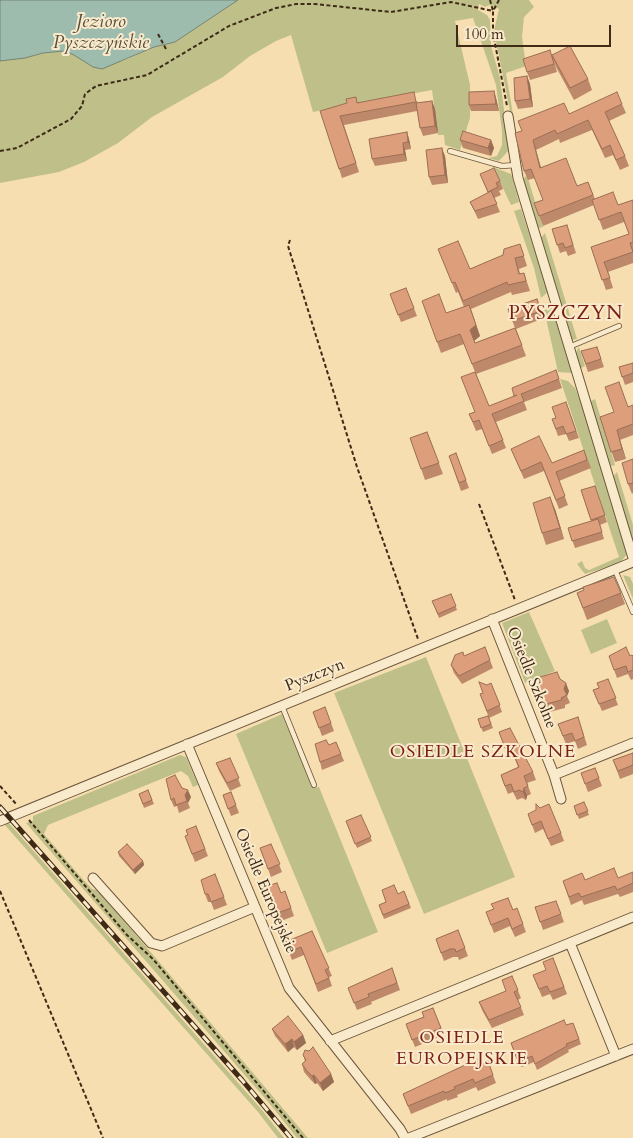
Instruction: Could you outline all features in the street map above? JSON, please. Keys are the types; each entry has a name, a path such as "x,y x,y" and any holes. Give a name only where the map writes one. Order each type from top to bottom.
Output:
{"street":[{"path":"508,116 522,195 633,558"},
{"name":"Pyszczyn","path":"4,819 633,562"},
{"name":"Osiedle Szkolne","path":"492,619 562,799"},
{"path":"554,775 633,743"},
{"name":"Osiedle Europejskie","path":"187,744 289,988 400,1129 405,1138"},
{"path":"93,878 151,943 162,946 255,907"},
{"path":"330,1041 633,917"},
{"path":"570,943 616,1056"},
{"path":"409,1138 633,1049"}],"lane":[{"path":"450,151 502,166 516,165"},
{"path":"569,347 619,326"},
{"path":"615,570 633,612"},
{"path":"282,706 314,785"}],"path":[{"path":"490,0 493,11 496,54 508,116"},
{"path":"493,11 499,0"},
{"path":"0,151 17,148 71,119 82,106 85,94 96,86 147,75 229,26 276,8 296,4 315,4 390,12 454,1 493,11"},
{"path":"158,34 166,49"},
{"path":"290,240 288,246 357,467 421,649"},
{"path":"479,504 518,609"},
{"path":"0,786 18,806 27,810 30,822 51,848 127,935 153,959 303,1138"},
{"path":"0,890 103,1138"}],"green space":[{"path":"238,0 529,0 534,7 524,17 522,37 526,66 506,73 515,126 512,121 494,31 499,9 479,4 478,10 487,15 490,20 491,46 500,78 509,150 499,161 488,158 497,156 502,145 502,131 496,85 473,18 455,21 470,85 470,118 460,150 445,145 444,135 438,135 432,90 313,112 291,35 250,56 223,77 152,117 118,143 84,162 59,172 0,183 0,61 64,51 74,54 93,67 125,60 154,47 175,42"},
{"path":"493,167 511,174 519,202 511,205"},
{"path":"527,175 543,227 539,228 536,226 522,180"},
{"path":"521,209 548,292 541,298 534,268 514,211"},
{"path":"545,233 577,339 571,340 540,239"},
{"path":"543,305 549,307 554,312 572,373 558,372"},
{"path":"579,347 585,366 579,369 575,354"},
{"path":"560,379 568,381 575,388 580,400 627,554 620,563 585,574 577,564 582,561 585,568 589,570 619,557"},
{"path":"595,399 615,465 612,466 608,464 589,402"},
{"path":"617,472 633,525 633,544 612,478"},
{"path":"623,575 630,577 633,584 633,599"},
{"path":"529,612 555,671 525,683 502,623"},
{"path":"607,619 617,643 591,654 581,630"},
{"path":"426,657 515,877 424,914 334,693"},
{"path":"282,714 313,788 319,787 378,932 327,953 236,734"},
{"path":"180,755 186,757 198,785 193,787 188,776 181,771 48,825 44,834 92,889 97,890 308,1138 297,1138 269,1103 26,823 33,821 33,816"},
{"path":"8,822 262,1110 284,1138 278,1138 258,1112 4,824"}],"water":[{"name":"Jezioro Pyszczyńskie","path":"0,0 238,0 175,42 154,47 102,69 93,67 64,51 0,61"}],"building":[{"path":"570,46 588,79 570,88 552,55"},
{"path":"550,50 554,64 527,72 523,59"},
{"path":"527,76 530,99 515,101 514,78"},
{"path":"494,91 496,104 469,105 469,92"},
{"path":"414,92 416,102 340,116 356,163 339,169 320,111 347,103 346,99 356,97 357,103"},
{"path":"617,92 622,104 605,112 625,156 616,160 610,145 602,149 588,120 557,134 555,130 533,140 540,168 566,158 577,186 588,182 593,195 539,216 534,203 543,200 531,169 524,171 515,133 522,131 518,121 564,103 569,114"},
{"path":"432,101 435,126 420,128 416,103"},
{"path":"463,131 491,140 488,148 460,140"},
{"path":"407,132 408,142 403,143 404,154 372,159 369,139"},
{"path":"442,148 445,175 429,177 426,150"},
{"path":"494,168 500,181 496,183 498,187 488,192 480,174"},
{"path":"491,191 497,204 475,211 470,202"},
{"path":"613,192 618,205 633,200 633,242 630,243 633,252 604,262 610,278 602,280 591,247 629,234 621,212 599,220 592,200"},
{"path":"567,225 573,245 565,248 563,243 557,245 552,229"},
{"path":"458,241 470,269 503,255 504,249 520,244 524,256 515,258 519,274 524,273 526,281 508,285 507,282 463,301 455,282 452,283 438,249"},
{"path":"406,288 414,308 398,315 390,294"},
{"path":"439,294 446,313 469,305 476,325 470,330 475,343 515,328 522,345 472,364 460,334 437,342 422,301"},
{"path":"537,299 541,311 512,321 508,309"},
{"path":"597,347 601,359 586,364 581,351"},
{"path":"633,363 633,373 622,377 619,367"},
{"path":"556,370 559,379 521,394 524,401 492,414 503,440 489,446 479,420 473,422 469,414 475,412 461,377 475,372 489,406 517,395 514,396 512,388"},
{"path":"619,382 628,407 633,405 633,424 617,430 622,449 611,452 600,417 614,412 605,387"},
{"path":"566,402 576,431 566,434 563,426 556,429 552,419 556,418 552,407"},
{"path":"427,432 439,463 421,469 410,438"},
{"path":"539,436 552,463 584,450 587,460 556,472 565,496 556,500 541,462 521,471 511,449"},
{"path":"456,453 466,480 459,483 449,456"},
{"path":"633,459 633,483 628,484 622,463"},
{"path":"595,486 605,515 591,520 581,490"},
{"path":"550,497 560,528 542,533 533,503"},
{"path":"598,519 602,532 572,541 568,528"},
{"path":"614,577 621,593 583,608 577,593 584,590 583,587"},
{"path":"451,594 456,606 438,614 432,601"},
{"path":"485,647 490,660 459,676 451,665 455,655 463,652 464,656"},
{"path":"626,647 630,656 633,656 633,670 628,672 626,666 614,670 609,656"},
{"path":"557,672 560,679 566,683 564,689 567,695 561,698 562,700 546,704 537,689 539,688 536,681 541,679 540,677"},
{"path":"608,679 616,698 599,704 593,690 599,688 597,683"},
{"path":"479,682 487,685 491,683 500,705 487,711 480,694 483,693"},
{"path":"325,707 331,723 319,728 313,712"},
{"path":"488,716 491,724 481,728 478,719"},
{"path":"578,717 584,737 575,741 572,733 563,736 558,724"},
{"path":"510,728 533,772 524,776 528,786 524,788 523,792 519,790 514,792 511,784 505,786 501,775 519,767 510,746 505,748 499,732"},
{"path":"326,740 329,745 336,742 341,754 320,762 315,744"},
{"path":"633,753 633,765 618,771 613,760"},
{"path":"230,758 239,778 227,783 216,763"},
{"path":"595,768 599,778 585,784 581,773"},
{"path":"175,775 182,788 188,790 185,795 187,801 176,805 174,798 171,800 166,779"},
{"path":"148,790 152,800 143,804 139,794"},
{"path":"231,792 236,805 228,809 223,795"},
{"path":"584,802 588,811 577,815 574,806"},
{"path":"536,804 540,808 549,804 561,833 548,839 541,821 532,825 528,814 536,810"},
{"path":"361,815 371,837 355,844 346,821"},
{"path":"196,826 205,849 192,854 185,836 188,835 186,830"},
{"path":"127,844 143,861 133,870 118,852"},
{"path":"271,844 280,864 268,869 260,848"},
{"path":"614,868 618,878 633,872 633,883 617,890 615,886 581,897 579,893 569,897 563,881 582,873 585,880"},
{"path":"215,874 224,897 211,902 208,894 205,894 201,880"},
{"path":"277,883 281,893 285,891 291,908 278,913 271,902 273,901 267,886"},
{"path":"394,885 398,894 404,891 409,904 383,915 379,905 386,902 382,890"},
{"path":"508,898 513,910 517,908 523,924 512,929 508,918 491,925 486,912 494,909 491,904"},
{"path":"556,901 561,914 540,922 535,907"},
{"path":"458,930 465,948 456,952 455,949 450,949 441,953 436,939"},
{"path":"312,931 329,968 325,970 329,978 316,984 301,947 289,952 285,942"},
{"path":"553,958 564,987 550,992 547,986 539,989 533,975 546,970 543,962"},
{"path":"392,968 397,983 368,994 369,997 354,1003 348,988"},
{"path":"512,976 518,990 514,992 521,1007 489,1020 479,1002 506,991 502,980"},
{"path":"433,1008 441,1028 412,1040 406,1024 424,1017 422,1012"},
{"path":"288,1016 303,1035 294,1042 292,1039 285,1044 272,1029"},
{"path":"564,1020 566,1025 573,1023 579,1039 566,1044 567,1046 535,1064 532,1056 520,1061 517,1059 511,1043"},
{"path":"313,1047 331,1074 320,1083 302,1064 306,1060 303,1055 305,1050 309,1051"},
{"path":"480,1058 482,1064 488,1061 493,1075 475,1083 473,1079 454,1087 455,1089 445,1093 444,1091 408,1106 403,1094"}],"railway":[{"path":"0,807 291,1138"}],"district":[{"name":"PYSZCZYN","path":"566,315"},
{"name":"OSIEDLE SZKOLNE","path":"483,753"},
{"name":"OSIEDLE EUROPEJSKIE","path":"462,1049"}]}
